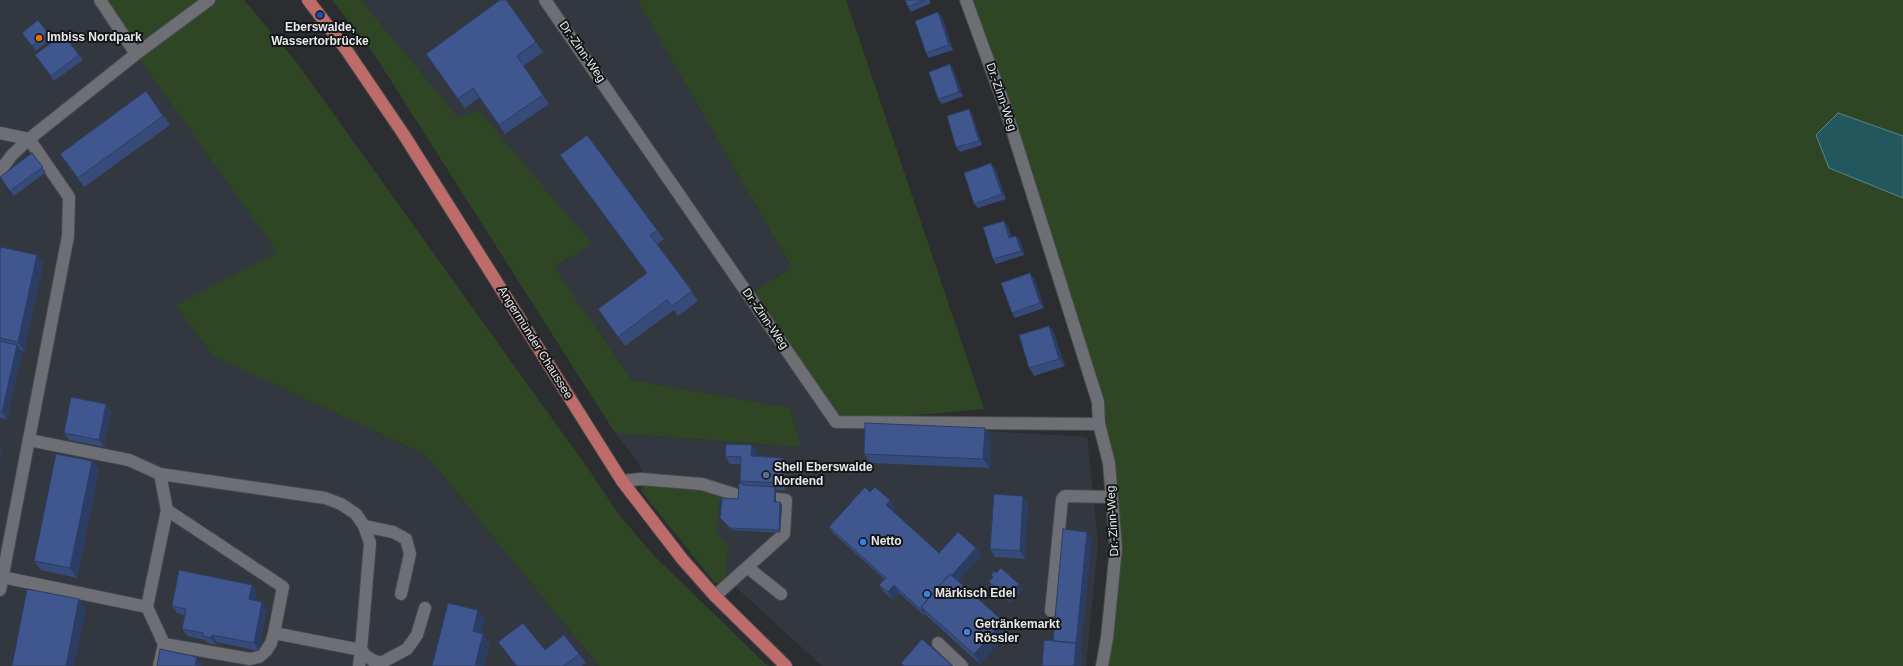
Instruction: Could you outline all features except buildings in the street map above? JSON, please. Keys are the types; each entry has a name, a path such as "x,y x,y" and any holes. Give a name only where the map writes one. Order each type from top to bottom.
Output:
{"main road":[{"name":"Angermünder Chaussee","path":"308,0 345,48 404,135 622,481 683,560 715,596 786,666"}],"street":[{"path":"100,0 136,54"},
{"path":"0,171 12,155 29,139 136,54 209,0"},
{"name":"Dr.-Zinn-Weg","path":"546,0 836,422 1099,424"},
{"name":"Dr.-Zinn-Weg","path":"966,0 1004,104 1098,402 1099,424 1109,463 1116,548 1107,638 1102,666"},
{"path":"0,133 29,139 69,197 68,236 0,590"},
{"path":"29,440 129,460 160,474 325,498 341,504 356,514 364,526 370,543 359,666"},
{"path":"159,666 164,644 147,607 167,510 160,474"},
{"path":"622,481 640,479 702,484 740,496"},
{"path":"1051,611 1062,499 1065,496 1112,497"},
{"path":"715,596 784,534 786,500 776,499"},
{"path":"164,644 250,659 259,657 266,651 271,643 282,587 167,510"},
{"path":"364,526 394,532 406,539 410,554 401,594"},
{"path":"747,567 781,594"},
{"path":"2,577 147,607"},
{"path":"274,633 361,650 368,658 381,663 407,649 417,635 425,608"},
{"path":"938,644 962,666"}],"shaded area":[{"path":"0,0 100,0 136,54 278,252 177,305 213,356 426,455 599,666 0,666"},
{"path":"361,0 637,0 792,268 749,294 836,422 1087,437 1098,543 1086,666 822,666 714,567 652,494 638,462 615,433 801,447 790,408 632,380 554,267 591,244 459,118"}],"green space":[{"path":"100,0 244,0 297,63 589,470 617,512 653,555 768,666 599,666 426,455 213,356 176,305 277,252 136,54"},
{"path":"332,0 361,0 459,118 478,110 592,244 554,267 632,380 790,408 801,447 615,433 374,54"},
{"path":"637,0 846,0 984,409 836,422 748,294 792,268"},
{"path":"966,0 1903,0 1903,136 1838,113 1829,168 1903,198 1903,666 1102,666 1116,548 1099,424"},
{"path":"649,482 720,494 716,531 728,547 725,582 715,583 641,491 644,484"}],"water":[{"path":"1838,113 1903,136 1903,198 1829,168 1816,135"}],"place":[{"name":"Eberswalde, Wassertorbrücke","path":"320,15"},
{"name":"Imbiss Nordpark","path":"39,38"},
{"name":"Shell Eberswalde Nordend","path":"766,475"},
{"name":"Netto","path":"863,542"},
{"name":"Märkisch Edel","path":"927,594"},
{"name":"Getränkemarkt Rössler","path":"967,632"}]}
